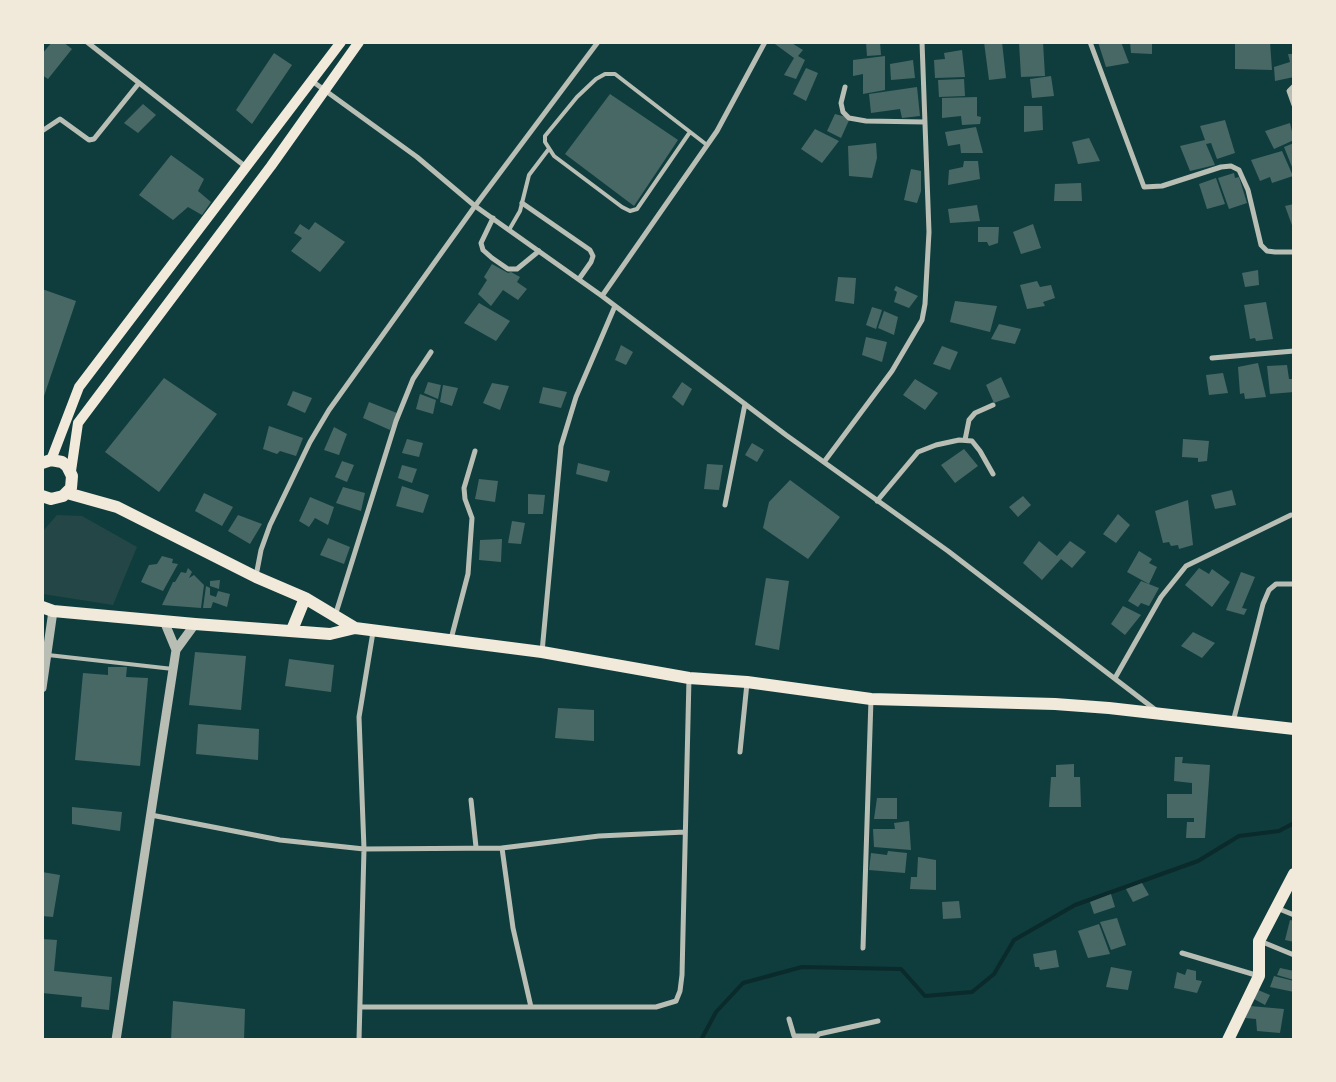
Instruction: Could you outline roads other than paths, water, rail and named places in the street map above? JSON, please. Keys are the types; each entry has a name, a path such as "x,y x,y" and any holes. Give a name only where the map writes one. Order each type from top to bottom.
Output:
{"highway":[{"path":"47,461 62,462 71,471 72,482 67,493"},
{"path":"45,501 67,493 117,507 256,576 306,598 355,628 373,632 542,652 689,678 747,682 870,699 1055,704 1161,714 1294,730"},
{"path":"292,630 306,598"},
{"path":"48,609 195,624 330,634 355,628"},
{"path":"1228,1040 1260,976 1259,940 1294,874"}],"main road":[{"path":"47,461 79,387 341,42"},
{"path":"71,471 78,422 272,166 359,42"}],"street":[{"path":"87,42 247,168"},
{"path":"256,576 261,550 270,526 310,442 329,410 475,206 598,42"},
{"path":"602,296 707,145 765,42"},
{"path":"824,462 892,371 922,320 925,304 929,232 922,42"},
{"path":"1090,42 1144,186 1162,186 1221,167 1231,166 1239,170 1248,190 1261,245 1267,251 1294,252"},
{"path":"311,80 417,158 475,206 602,296 1161,714"},
{"path":"42,131 60,120 89,140 94,139 140,83"},
{"path":"845,86 842,103 843,112 849,118 866,121 925,122"},
{"path":"1294,86 1289,92 1294,105"},
{"path":"522,203 590,250 593,256 591,262 579,279"},
{"path":"492,218 481,243 483,250 492,258 508,269 517,269 538,251"},
{"path":"542,652 561,446 576,397 615,306"},
{"path":"1212,358 1294,351"},
{"path":"335,617 396,421 413,379 431,352"},
{"path":"725,504 745,404"},
{"path":"965,440 968,420 975,413 994,406"},
{"path":"877,501 918,452 926,447 965,440 972,441 980,450 993,474"},
{"path":"450,642 468,574 472,518 465,499 464,488 475,450"},
{"path":"1115,678 1161,598 1186,566 1291,515"},
{"path":"1233,722 1263,604 1269,590 1276,584 1294,584"},
{"path":"42,688 48,655 48,609"},
{"path":"164,621 176,650"},
{"path":"116,1040 176,650 195,624"},
{"path":"359,1040 364,849 358,717 373,632"},
{"path":"361,1007 656,1007 676,1000 680,991 682,975 689,678"},
{"path":"740,752 747,682"},
{"path":"863,948 870,699"},
{"path":"471,800 476,846"},
{"path":"151,815 280,840 364,849 476,846 502,848 598,836 685,832"},
{"path":"502,848 513,928 531,1006"},
{"path":"1276,908 1294,915"},
{"path":"1259,940 1294,954"},
{"path":"1182,953 1260,976"},
{"path":"790,1019 794,1036 814,1038 836,1028 878,1021"}],"lane":[{"path":"690,132 637,208 630,211 622,208 548,150 545,136 577,98 605,74 615,74 707,145"},
{"path":"510,230 522,203 529,175 548,150"},
{"path":"48,655 173,669"}],"waterway":[{"path":"701,1040 716,1012 743,983 802,967 901,969 925,996 972,992 994,974 1014,940 1075,905 1198,861 1239,836 1279,831 1294,823"}]}
